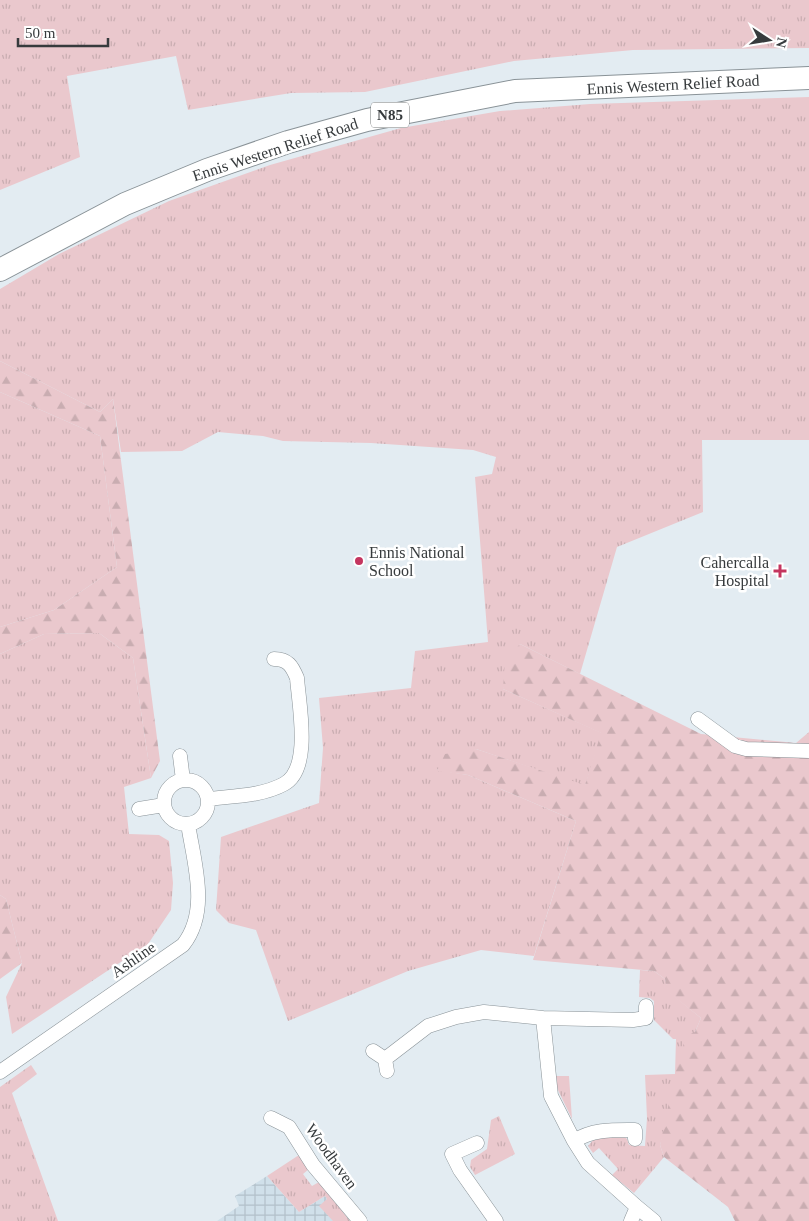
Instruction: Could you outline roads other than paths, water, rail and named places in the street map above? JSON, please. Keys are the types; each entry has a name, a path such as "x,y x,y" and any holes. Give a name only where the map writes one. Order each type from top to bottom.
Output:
{"main road":[{"name":"Ennis Western Relief Road","path":"0,270 125,204 206,170 288,142 368,120 515,91 809,78"}],"street":[{"path":"208,799 272,789 286,784 294,776 302,752 297,678 293,667 286,660 274,659"},
{"path":"698,719 735,746 746,749 809,751"},
{"path":"180,756 183,780"},
{"path":"183,780 193,781 201,785 208,799 207,808 203,816 188,824 178,823 171,818 164,805 168,788 183,780"},
{"path":"139,809 164,805"},
{"name":"Ashline","path":"0,1072 183,945 191,935 199,907 188,824"},
{"path":"373,1051 386,1065 428,1026 456,1017 484,1012 543,1018 633,1020 646,1018 646,1006"},
{"path":"543,1018 551,1096 574,1141 588,1163 654,1221"},
{"name":"Woodhaven","path":"271,1118 289,1127 313,1165 360,1221"},
{"path":"574,1141 584,1134 605,1130 635,1130 635,1139"},
{"path":"478,1143 452,1154 460,1170 496,1221"},
{"path":"631,1221 637,1207"}],"place":[{"name":"Ennis National School","path":"359,561"},
{"name":"Cahercalla Hospital","path":"780,571"}]}
